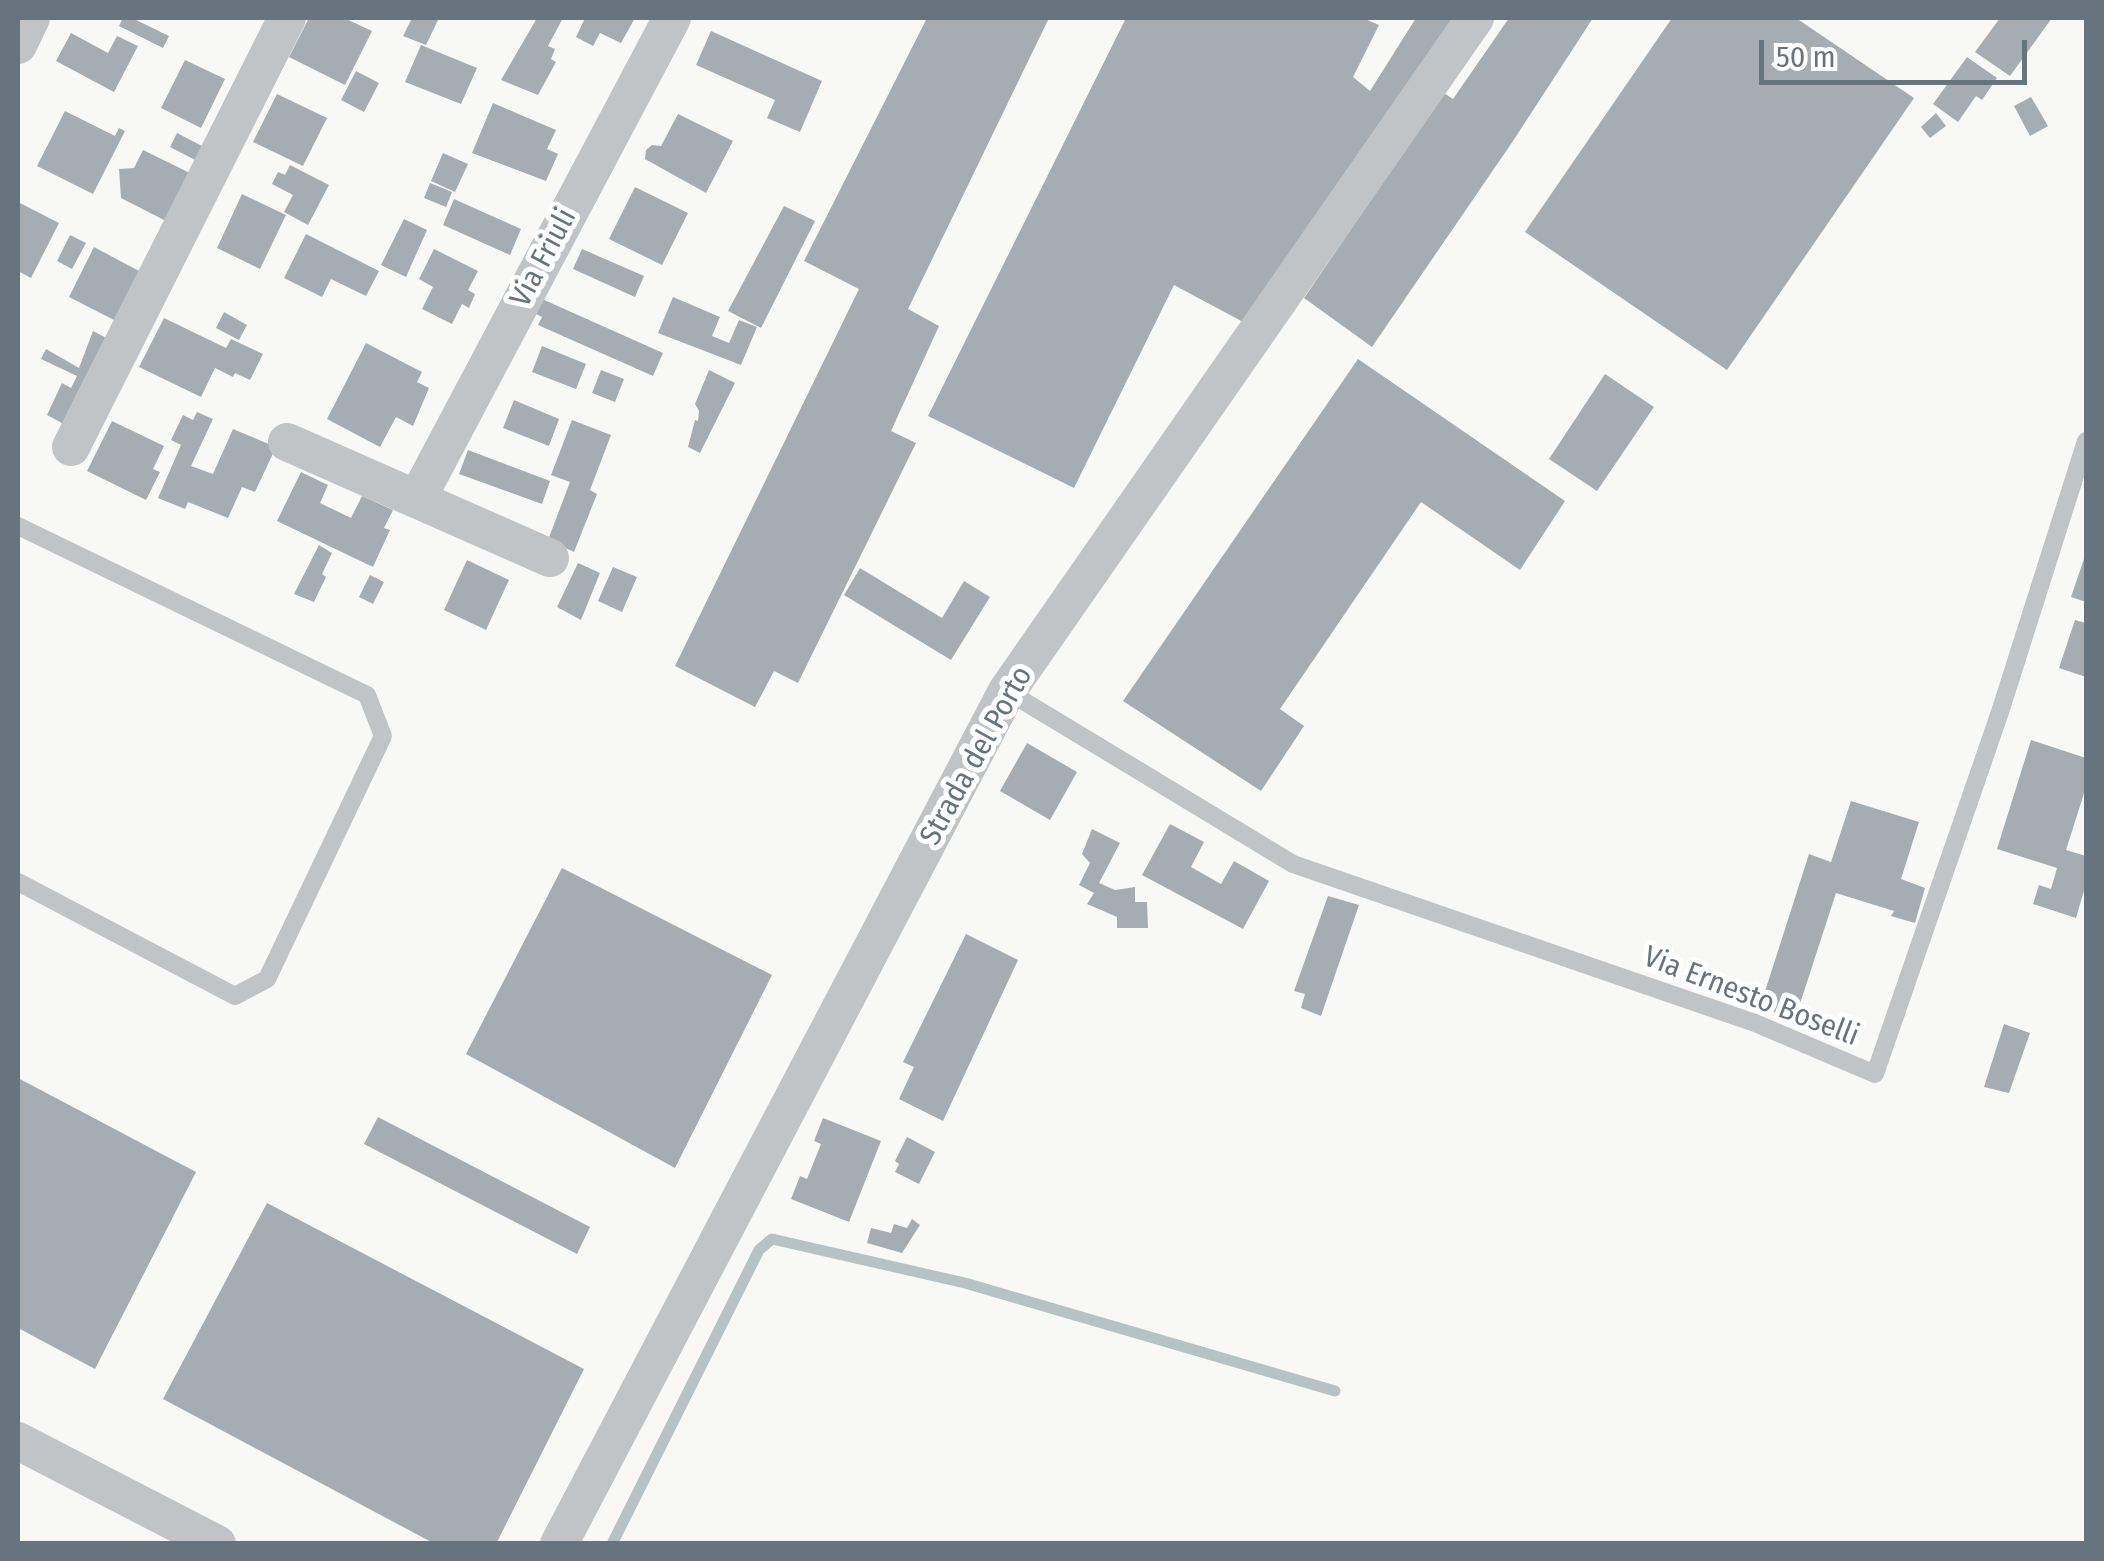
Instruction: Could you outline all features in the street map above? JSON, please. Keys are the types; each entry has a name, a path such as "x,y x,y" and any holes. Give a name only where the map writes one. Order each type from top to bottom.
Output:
{"street":[{"path":"18,45 32,18"},
{"path":"71,446 287,18"},
{"name":"Via Friuli","path":"417,499 672,18"},
{"name":"Strada del Porto","path":"559,1544 1008,692 1476,18"},
{"path":"286,442 550,558"},
{"path":"18,1441 217,1544"}],"lane":[{"name":"Via Ernesto Boselli","path":"1008,692 1293,864 1756,1023 1875,1074 2000,712 2086,441"},
{"path":"18,526 367,695 383,736 268,979 234,996 18,882"}],"building":[{"path":"123,18 132,18 169,36 163,48 119,26"},
{"path":"309,18 344,18 372,31 345,85 289,57"},
{"path":"412,18 439,18 426,45 403,36"},
{"path":"537,18 563,18 548,46 555,49 551,59 556,62 538,95 501,80"},
{"path":"585,18 635,18 621,43 600,33 593,46 576,37"},
{"path":"927,18 1049,18 908,309 939,326 891,431 916,443 798,683 774,671 755,707 675,666 859,289 804,261"},
{"path":"1126,18 1363,18 1379,25 1353,77 1370,91 1416,18 1459,18 1245,323 1174,285 1074,488 928,416"},
{"path":"1509,18 1593,18 1372,347 1304,298 1444,93 1453,99"},
{"path":"1672,18 1796,18 1914,98 1727,370 1525,232"},
{"path":"2000,18 2052,18 2010,76 1975,52"},
{"path":"711,31 822,81 800,132 767,118 775,100 696,65"},
{"path":"71,33 108,53 117,36 138,46 114,92 56,61"},
{"path":"421,45 477,68 461,104 405,82"},
{"path":"1967,57 1997,78 1982,100 1976,96 1958,122 1933,104"},
{"path":"185,60 225,79 201,128 161,108"},
{"path":"356,71 379,83 364,112 341,100"},
{"path":"277,94 327,118 303,166 253,142"},
{"path":"2031,97 2048,126 2030,136 2014,106"},
{"path":"493,103 556,130 547,149 558,154 546,181 472,153"},
{"path":"65,111 115,136 119,128 125,131 93,194 37,166"},
{"path":"1936,113 1946,126 1930,138 1921,127"},
{"path":"678,114 733,141 706,193 645,159 646,150 652,145 661,146"},
{"path":"177,133 208,149 201,163 170,147"},
{"path":"143,150 190,173 166,221 121,198 119,169 134,168"},
{"path":"443,153 468,164 455,192 431,181"},
{"path":"290,165 329,185 308,225 284,212 293,195 272,184 278,172 285,175"},
{"path":"430,183 452,192 446,207 424,198"},
{"path":"635,187 688,213 662,265 609,239"},
{"path":"242,194 286,215 260,269 217,248"},
{"path":"454,199 521,229 510,255 443,225"},
{"path":"18,202 59,223 31,278 18,271"},
{"path":"784,206 815,221 761,328 728,311"},
{"path":"404,219 427,230 406,277 381,265"},
{"path":"306,234 379,271 366,296 331,279 322,297 284,278"},
{"path":"70,235 86,243 72,269 57,261"},
{"path":"94,247 139,271 114,320 69,297"},
{"path":"434,249 478,271 468,290 475,294 469,308 462,304 452,324 422,309 433,287 419,279"},
{"path":"582,249 644,276 635,297 573,269"},
{"path":"673,297 720,317 712,336 729,343 739,320 757,327 741,365 658,333"},
{"path":"542,299 663,353 653,376 538,325 542,317 536,314"},
{"path":"224,312 247,325 239,340 216,328"},
{"path":"164,318 226,348 231,339 263,354 250,380 215,368 201,397 139,367"},
{"path":"93,331 116,343 73,429 47,415 62,383 71,388 77,376 41,359 46,349 79,368"},
{"path":"366,343 422,372 417,382 429,388 413,426 396,417 380,447 327,419"},
{"path":"542,346 586,364 576,389 532,372"},
{"path":"1358,359 1565,501 1520,570 1421,502 1280,709 1304,726 1261,791 1123,701"},
{"path":"601,370 624,379 615,402 592,393"},
{"path":"709,370 735,383 700,453 688,447 695,420 698,421 695,404"},
{"path":"1605,374 1654,407 1597,491 1549,459"},
{"path":"514,400 559,419 549,446 503,428"},
{"path":"197,412 213,419 191,466 213,474 233,429 276,447 255,492 242,487 228,518 188,502 185,509 158,498 181,445 171,440 183,415 193,420"},
{"path":"572,420 611,435 590,490 597,494 574,552 548,540 570,482 551,475"},
{"path":"112,421 164,446 153,469 160,472 146,500 87,471"},
{"path":"468,450 550,481 542,504 459,474"},
{"path":"301,472 328,485 320,503 351,518 362,496 393,510 384,528 390,530 373,567 277,521"},
{"path":"319,545 332,553 314,602 294,594"},
{"path":"2086,553 2086,602 2071,597"},
{"path":"467,560 509,580 486,630 444,610"},
{"path":"578,563 600,573 581,620 557,607"},
{"path":"613,567 637,577 622,612 598,601"},
{"path":"860,568 942,618 964,581 990,597 951,660 844,595"},
{"path":"370,575 384,582 373,604 359,597"},
{"path":"2075,620 2086,623 2086,677 2059,668"},
{"path":"2031,740 2086,758 2086,787 2066,850 2086,856 2086,884 2076,918 2033,904 2039,885 2051,889 2057,868 1997,849"},
{"path":"1027,743 1077,772 1050,820 1000,791"},
{"path":"1851,801 1919,822 1901,879 1925,888 1915,923 1891,916 1894,911 1836,893 1795,1019 1760,1007 1809,854 1831,862"},
{"path":"1170,824 1204,842 1191,867 1221,884 1234,861 1269,881 1243,929 1142,875"},
{"path":"1092,829 1120,843 1099,883 1115,890 1135,887 1135,902 1147,902 1148,928 1117,928 1117,917 1087,904 1094,893 1079,885 1090,863 1082,854"},
{"path":"562,868 772,975 675,1168 466,1054"},
{"path":"1328,896 1359,905 1321,1016 1301,1008 1305,994 1294,991"},
{"path":"966,934 1018,960 943,1121 899,1099 914,1067 903,1062"},
{"path":"2004,1024 2030,1033 2009,1093 1984,1087"},
{"path":"18,1078 196,1172 95,1369 18,1328"},
{"path":"378,1117 590,1227 577,1254 364,1144"},
{"path":"823,1118 881,1141 849,1222 791,1199 800,1176 807,1179 821,1144 814,1141"},
{"path":"907,1137 935,1152 919,1184 895,1172 899,1164 895,1161"},
{"path":"267,1203 584,1369 496,1544 435,1544 163,1399"},
{"path":"912,1219 920,1225 902,1253 867,1243 871,1228 891,1233 894,1224 907,1228"}],"waterway":[{"path":"612,1544 759,1250 772,1239 965,1283 1335,1391"}]}
